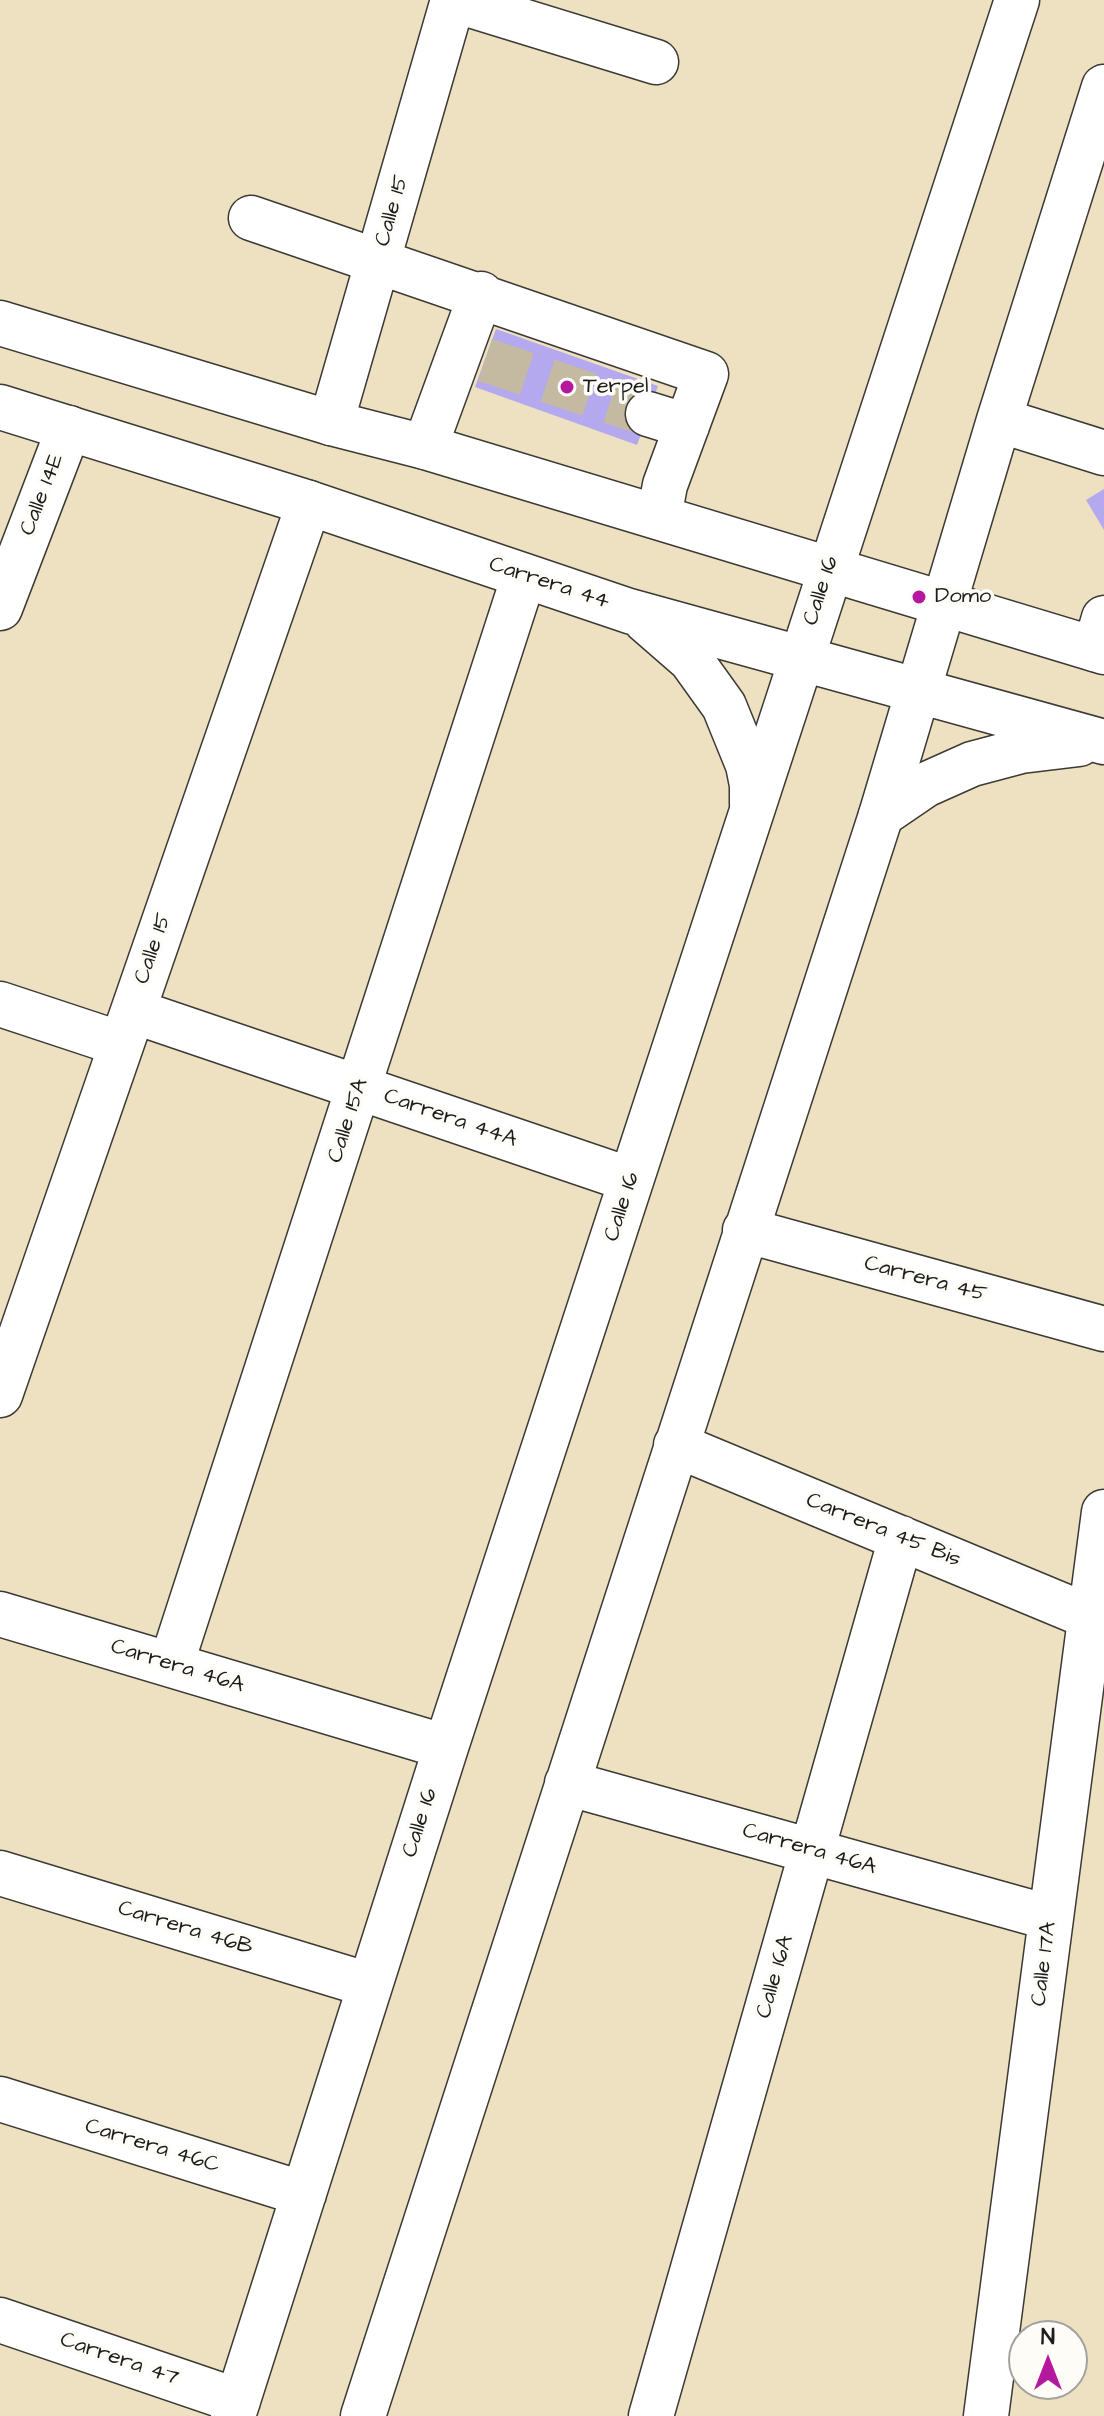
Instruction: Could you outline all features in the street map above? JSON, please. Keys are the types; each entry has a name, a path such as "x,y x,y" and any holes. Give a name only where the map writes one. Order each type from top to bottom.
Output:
{"street":[{"path":"454,0 656,62"},
{"name":"Calle 15","path":"331,423 454,0"},
{"name":"Calle 16","path":"235,2408 752,804 1017,0"},
{"path":"363,2416 881,815 999,420 1104,87"},
{"path":"251,218 481,294 706,374 668,420 665,485 659,517"},
{"path":"425,447 472,356 481,294"},
{"path":"0,323 943,603 1101,640"},
{"name":"Carrera 44","path":"0,407 309,503 629,611 1104,743"},
{"path":"999,420 1104,453"},
{"name":"Calle 14E","path":"0,608 69,428"},
{"name":"Calle 15","path":"0,1395 8,1344 127,1027 309,503"},
{"name":"Calle 15A","path":"171,1665 524,576"},
{"path":"629,611 654,626 677,646 716,692 743,746 752,785 752,804"},
{"path":"881,815 925,785 996,756 1046,746 1104,743"},
{"name":"Carrera 44A","path":"0,1004 127,1027 360,1088 631,1180"},
{"name":"Carrera 45","path":"745,1230 1104,1329"},
{"name":"Carrera 45 Bis","path":"676,1445 1090,1617"},
{"name":"Calle 17A","path":"986,2416 1104,1512"},
{"name":"Calle 16A","path":"651,2416 901,1538"},
{"name":"Carrera 46A","path":"0,1614 446,1747"},
{"name":"Carrera 46A","path":"567,1783 1051,1918"},
{"name":"Carrera 46B","path":"0,1873 369,1985"},
{"name":"Carrera 46C","path":"0,2099 304,2194"},
{"name":"Carrera 47","path":"0,2320 235,2408"}],"building":[{"name":"Terpel","path":"496,329 658,386 637,445 475,387"},
{"path":"1104,489 1104,530 1086,500"}],"tunnel":[{"path":"485,360 648,414"}],"place":[{"name":"Terpel","path":"567,387"},
{"name":"Domo","path":"919,597"}]}
